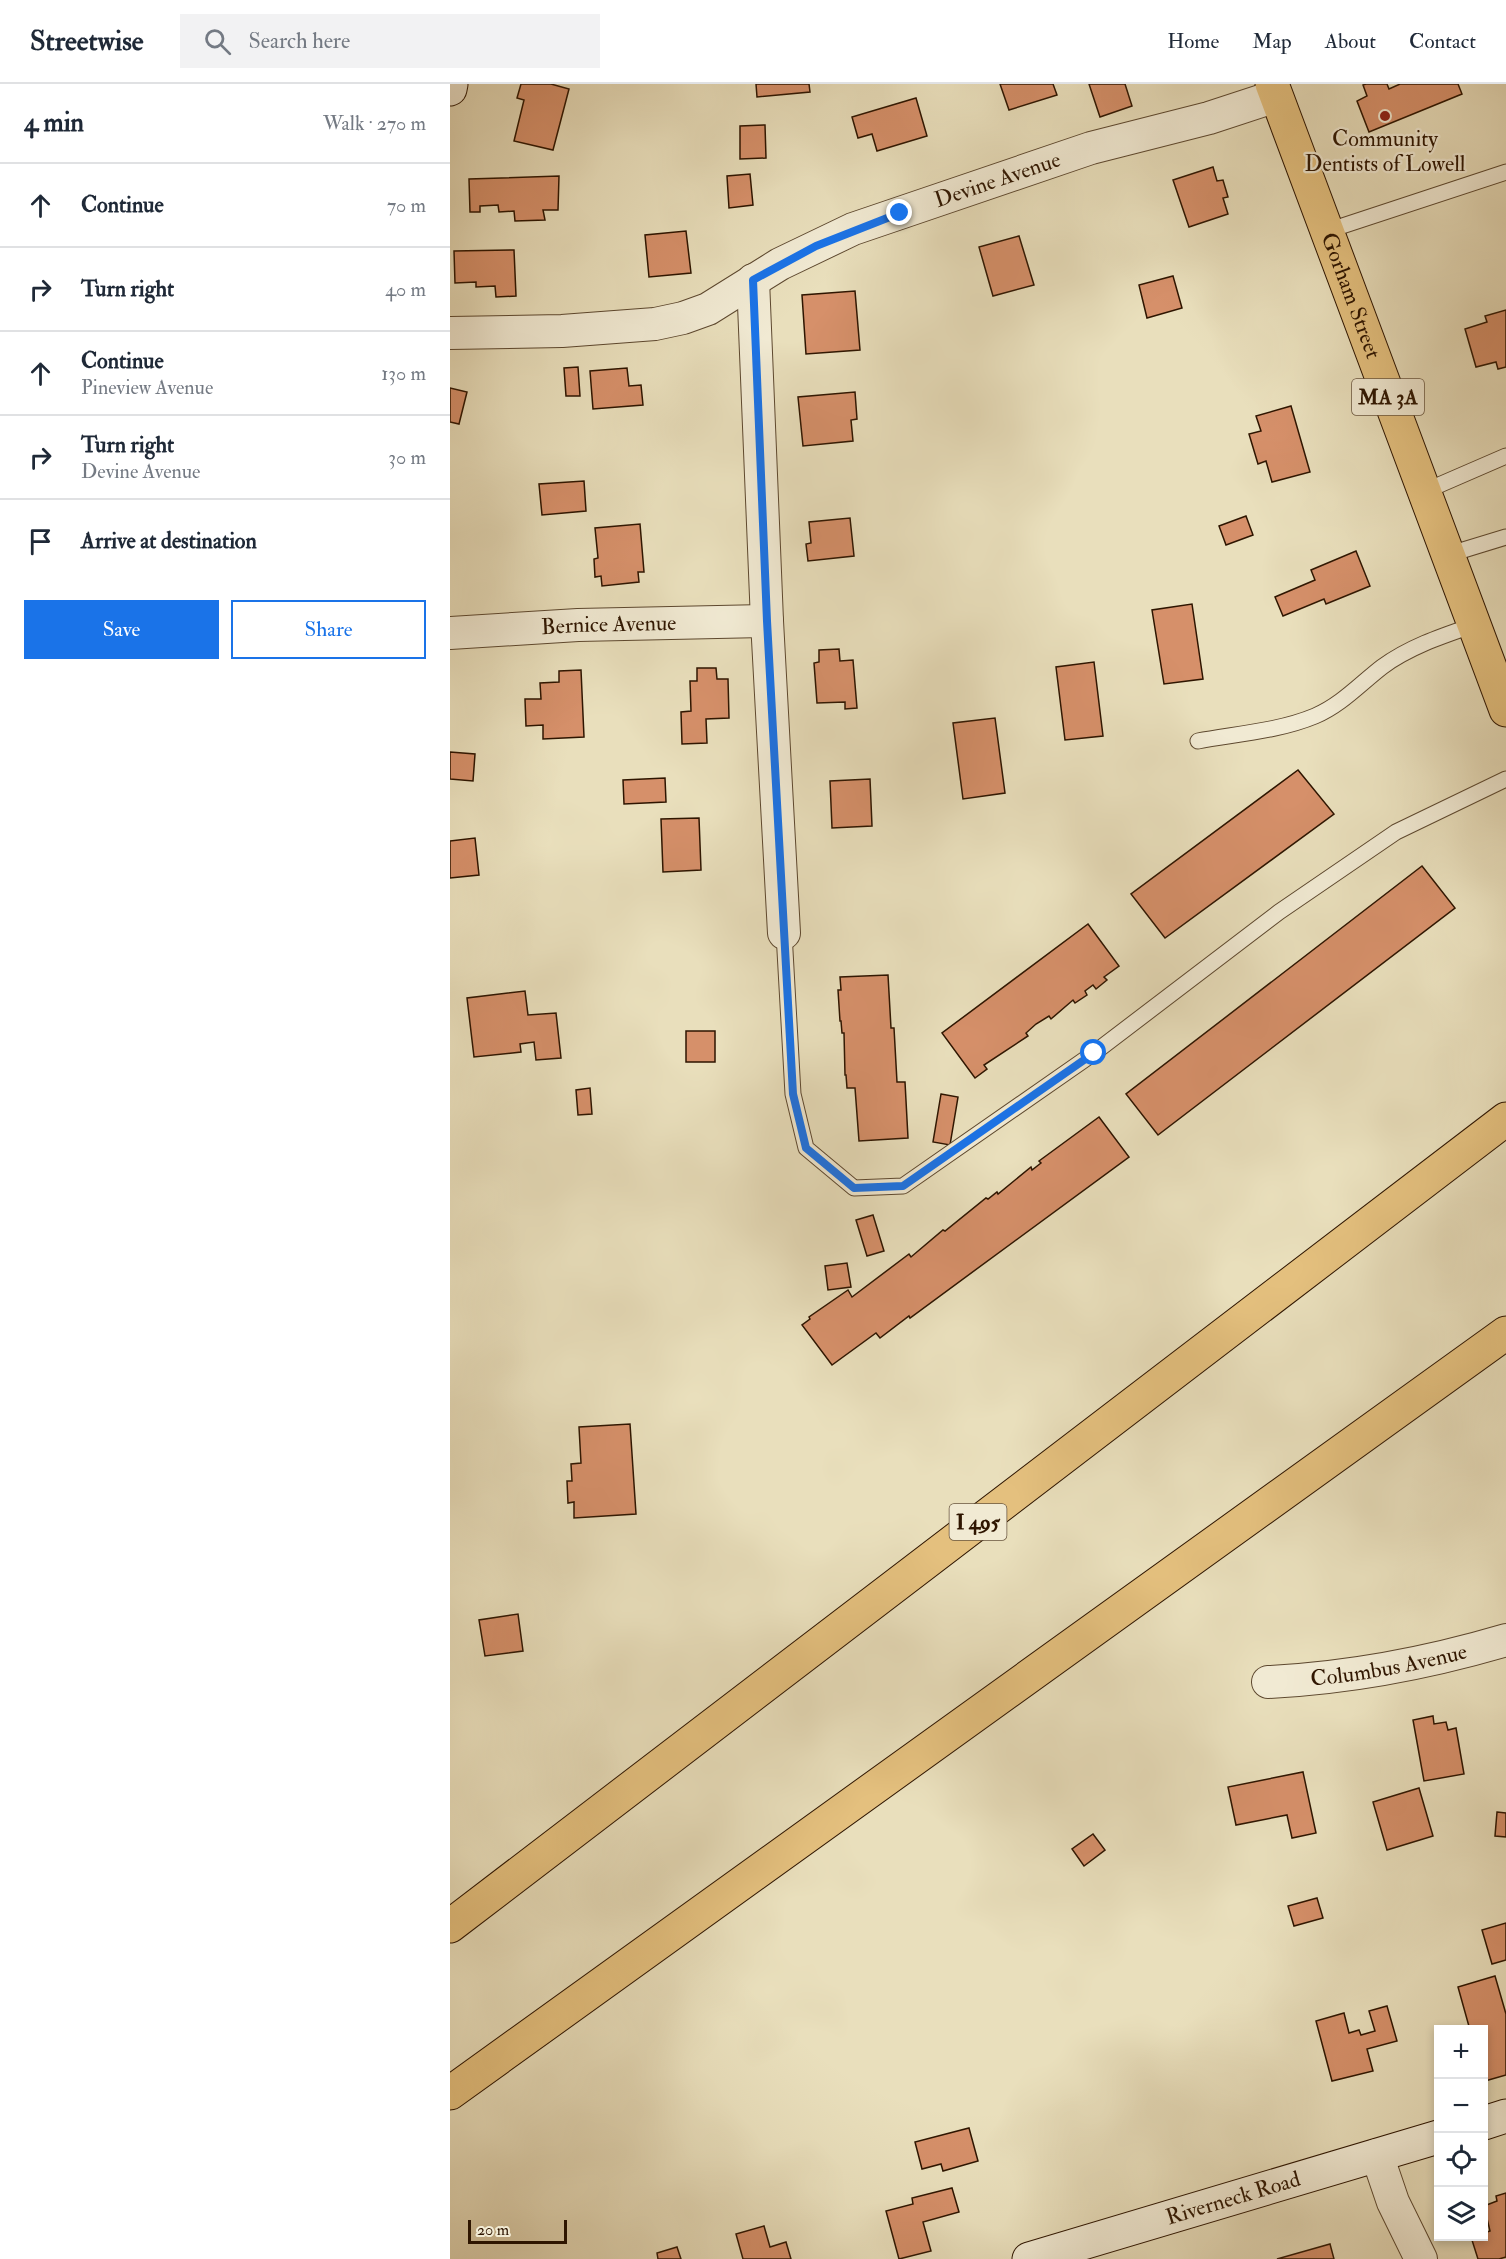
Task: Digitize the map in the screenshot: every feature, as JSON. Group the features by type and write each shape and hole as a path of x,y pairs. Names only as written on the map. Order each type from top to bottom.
{"main road":[{"path":"450,89 451,84"},
{"name":"Gorham Street","path":"1274,90 1506,710"},
{"name":"I 495","path":"450,1926 1506,1119"},
{"path":"450,2093 1506,1333"},
{"path":"1488,2122 1506,2116"},
{"name":"Riverneck Road","path":"1041,2257 1434,2138"}],"street":[{"name":"Devine Avenue","path":"450,333 562,332 656,324 682,318 708,309 753,280 816,246 862,226 1091,148 1209,118 1274,90"},
{"path":"753,280 767,621 784,933"},
{"name":"Bernice Avenue","path":"450,633 578,626 767,621"},
{"name":"Columbus Avenue","path":"1268,1682 1339,1677 1464,1653 1506,1641"},
{"path":"1377,2156 1393,2202 1421,2259"}],"lane":[{"path":"1327,231 1506,172"},
{"path":"1423,492 1506,456"},
{"path":"1448,555 1506,537"},
{"path":"1198,741 1295,724 1317,715 1339,703 1381,668 1406,651 1474,625"},
{"path":"784,933 793,1094 806,1148 854,1188 903,1186 1094,1053 1279,912 1396,832 1506,779"}],"building":[{"path":"521,84 551,84 569,89 553,150 514,141 524,100 517,98"},
{"path":"756,84 809,84 810,92 757,97"},
{"path":"1000,84 1053,84 1057,95 1009,110"},
{"path":"1089,84 1125,84 1132,106 1100,117"},
{"name":"Community Dentists of Lowell","path":"1387,84 1389,89 1400,84 1458,84 1462,94 1369,132 1357,101 1367,96 1363,85"},
{"path":"916,98 927,136 877,151 872,134 858,138 852,117"},
{"path":"765,125 766,158 740,159 740,126"},
{"path":"1213,167 1217,181 1223,180 1228,197 1223,198 1228,214 1189,227 1173,180"},
{"path":"750,174 753,205 729,208 727,176"},
{"path":"559,176 558,210 543,210 545,220 515,221 514,211 499,212 498,205 480,206 480,212 470,212 469,179"},
{"path":"686,231 691,273 649,277 645,235"},
{"path":"1019,236 1034,285 993,296 979,247"},
{"path":"514,250 516,296 496,297 495,286 476,287 476,282 455,283 454,251"},
{"path":"1173,276 1182,308 1147,318 1139,285"},
{"path":"855,291 860,350 806,354 802,295"},
{"path":"1506,310 1506,367 1498,369 1496,362 1476,367 1465,329 1487,322 1485,316"},
{"path":"578,367 580,396 566,396 564,368"},
{"path":"627,368 629,386 641,385 643,405 593,409 590,371"},
{"path":"450,388 467,392 459,424 450,422"},
{"path":"855,392 857,419 851,420 853,441 803,446 798,397"},
{"path":"1291,406 1310,472 1272,482 1266,461 1258,464 1249,434 1261,431 1256,416"},
{"path":"584,481 586,511 542,515 539,484"},
{"path":"1246,516 1253,535 1226,545 1219,526"},
{"path":"850,518 854,556 808,561 806,544 811,543 809,522"},
{"path":"640,524 644,572 638,572 639,582 602,586 601,576 595,577 594,559 598,558 595,528"},
{"path":"1356,551 1370,586 1326,604 1324,599 1283,616 1275,597 1315,580 1311,570"},
{"path":"1192,604 1203,679 1164,684 1152,610"},
{"path":"839,649 840,661 853,660 857,708 845,709 845,702 817,703 814,663 819,662 819,650"},
{"path":"1094,662 1103,736 1065,740 1056,667"},
{"path":"697,668 716,668 717,679 728,679 729,718 706,719 707,743 682,744 681,712 691,711 690,681 697,681"},
{"path":"581,670 584,737 543,739 543,725 526,726 525,699 541,699 540,683 559,682 559,671"},
{"path":"995,718 1005,793 963,799 953,723"},
{"path":"450,752 475,754 473,781 450,779"},
{"path":"1298,770 1334,814 1165,938 1131,894"},
{"path":"665,778 666,802 624,804 623,780"},
{"path":"870,779 872,826 832,828 830,781"},
{"path":"699,818 701,870 663,872 661,819"},
{"path":"475,838 479,875 450,878 450,841"},
{"path":"1422,866 1455,908 1158,1135 1126,1094"},
{"path":"1088,924 1119,966 1104,977 1107,980 1096,989 1093,985 1085,991 1087,995 1075,1003 1073,1000 1051,1019 1049,1016 1036,1024 1026,1033 1028,1036 984,1065 987,1069 975,1078 942,1033"},
{"path":"888,975 897,1082 905,1082 908,1138 859,1141 855,1088 847,1088 845,1075 844,1033 842,1033 840,1021 838,990 841,990 840,977"},
{"path":"525,991 528,1015 556,1013 561,1058 536,1060 534,1042 520,1044 521,1052 474,1057 467,998"},
{"path":"686,1031 715,1031 715,1062 686,1062"},
{"path":"590,1088 592,1114 578,1115 576,1090"},
{"path":"941,1094 958,1097 950,1145 933,1142"},
{"path":"1099,1117 1129,1157 910,1318 909,1316 880,1338 876,1333 832,1365 802,1325 810,1319 809,1317 848,1290 852,1297 909,1254 911,1257 943,1230 945,1231 986,1198 988,1199 997,1192 998,1194 1031,1167 1032,1170 1041,1163 1039,1161"},
{"path":"873,1215 884,1251 867,1256 856,1220"},
{"path":"847,1263 851,1287 828,1290 825,1266"},
{"path":"630,1424 636,1514 574,1518 574,1502 568,1503 567,1481 572,1481 571,1464 581,1463 579,1427"},
{"path":"518,1614 523,1651 485,1656 479,1620"},
{"path":"1433,1716 1434,1724 1446,1722 1448,1730 1456,1728 1464,1774 1424,1781 1413,1720"},
{"path":"1303,1772 1316,1833 1292,1838 1287,1815 1236,1825 1228,1787"},
{"path":"1419,1788 1433,1836 1387,1850 1373,1802"},
{"path":"1497,1812 1506,1813 1506,1837 1495,1836"},
{"path":"1093,1834 1105,1850 1084,1866 1072,1849"},
{"path":"1317,1898 1323,1918 1294,1926 1288,1906"},
{"path":"1506,1923 1506,1960 1492,1964 1482,1930"},
{"path":"1495,1976 1506,2014 1506,2075 1488,2080 1488,2025 1469,2025 1458,1987"},
{"path":"1387,2006 1397,2041 1367,2049 1373,2071 1332,2081 1316,2021 1344,2013 1349,2033 1359,2030 1361,2035 1375,2031 1369,2011"},
{"path":"969,2128 978,2161 943,2171 941,2164 922,2169 915,2142"},
{"path":"952,2188 959,2212 923,2222 931,2251 899,2259 886,2211 913,2204 912,2198"},
{"path":"1506,2193 1506,2257 1478,2259 1472,2241 1488,2241 1488,2232 1490,2231 1488,2204 1497,2201 1496,2196"},
{"path":"764,2226 770,2247 786,2242 791,2259 743,2259 736,2234"},
{"path":"1330,2244 1334,2259 1277,2259"},
{"path":"677,2247 681,2259 658,2259 657,2253"}],"place":[{"name":"Community Dentists of Lowell","path":"1385,116"}],"route":[{"path":"900,213 816,246 753,280 767,621 793,1094 806,1148 854,1188 903,1186 1094,1053"}]}
